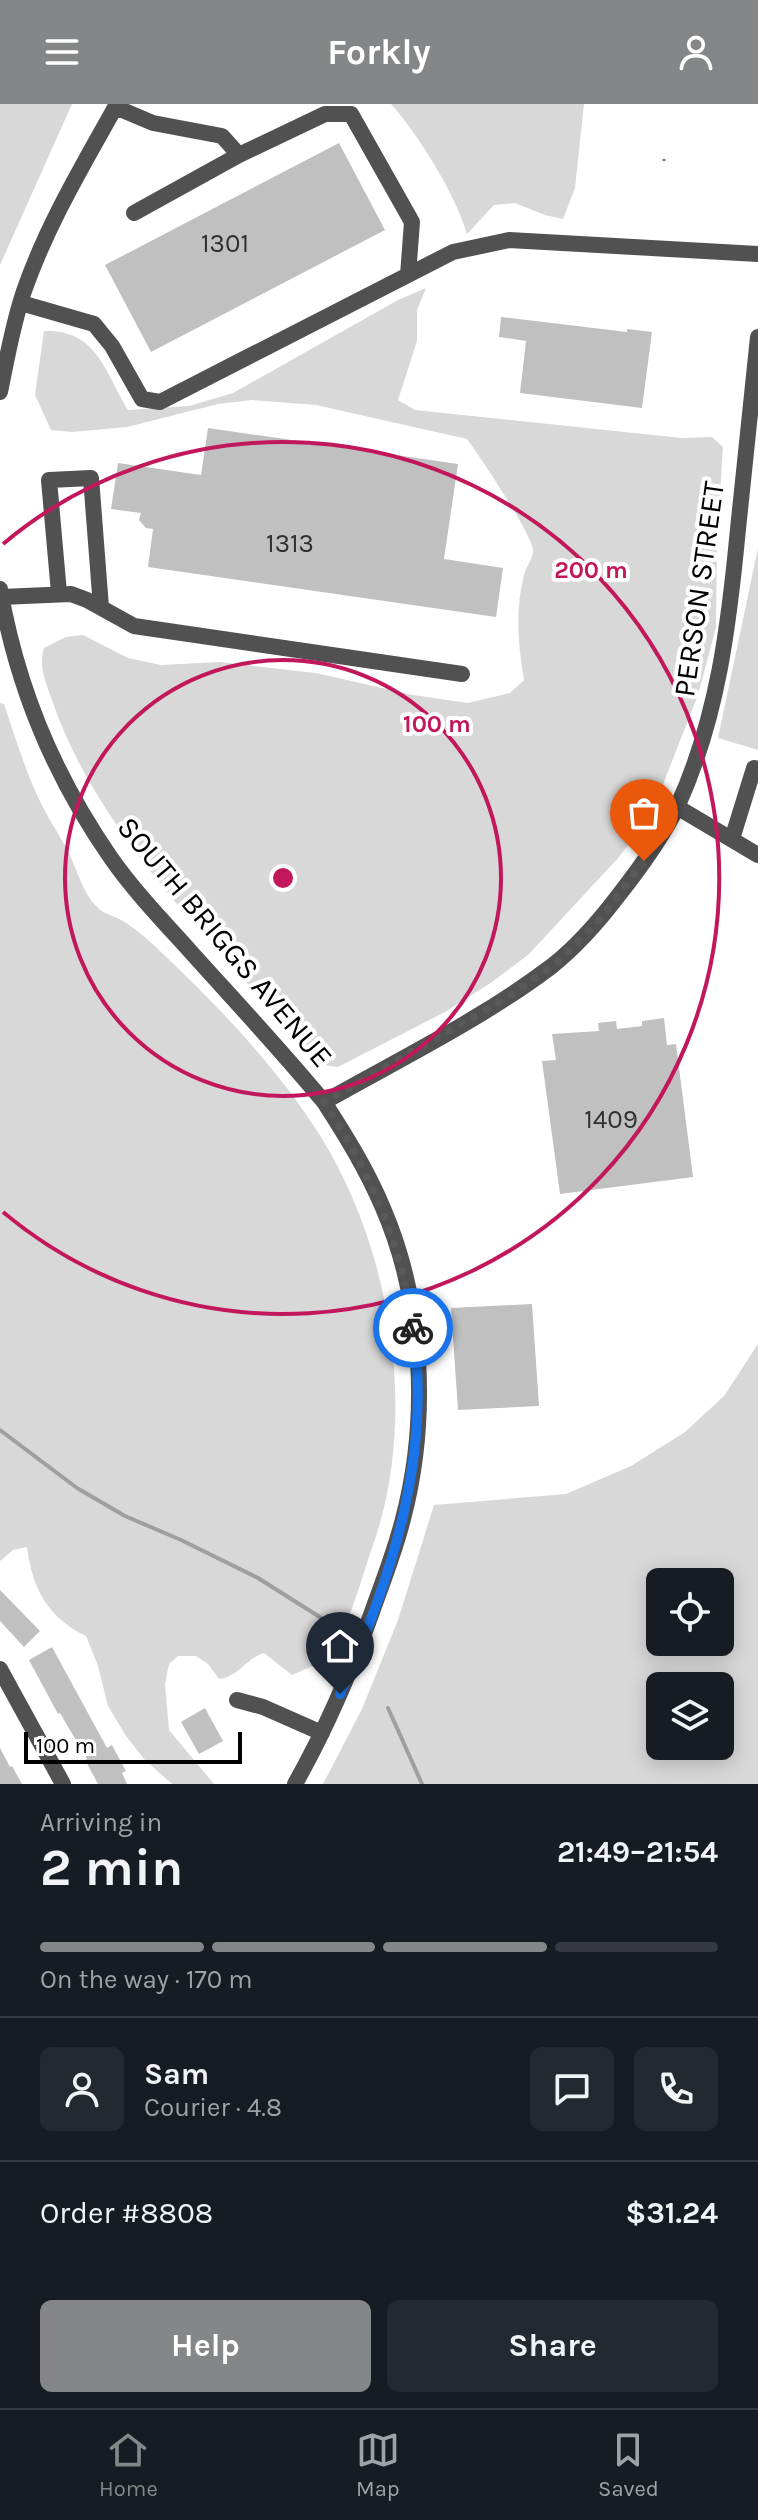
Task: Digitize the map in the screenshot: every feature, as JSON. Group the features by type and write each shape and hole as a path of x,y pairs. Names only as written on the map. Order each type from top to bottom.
{"street":[{"path":"0,392 21,303 59,209 116,105 153,123 222,136 239,155"},
{"path":"134,213 239,155 325,114 351,114 412,222 408,275"},
{"path":"21,303 94,324 112,346 142,399 160,402 453,252 509,240 758,254"},
{"name":"PERSON STREET","path":"324,1102 508,997 554,965 600,919 631,881 677,807 696,760 714,701 723,657 758,337"},
{"path":"59,593 49,480 91,478 101,607"},
{"path":"1,593 71,594 134,626 462,674"},
{"name":"SOUTH BRIGGS AVENUE","path":"1,593 15,663 59,776 129,882 324,1102 368,1175 393,1235 416,1345 418,1412 414,1466 403,1520 351,1670 295,1784"},
{"path":"732,839 754,768"},
{"path":"677,807 758,855"},
{"path":"0,1669 63,1784"},
{"path":"237,1700 263,1707 322,1733"}],"shaded area":[{"path":"0,104 72,104 0,265"},
{"path":"391,104 584,104 575,188 563,219 515,203 494,205 467,234 435,166"},
{"path":"426,288 417,310 417,341 398,400 415,410 682,438 712,437 723,447 716,627 698,695 651,815 619,857 529,954 492,982 445,1012 338,1067 323,1065 208,939 133,848 100,800 73,751 45,681 42,668 44,648 66,637 83,635 128,658 161,665 220,662 316,673 413,695 468,703 510,693 524,680 518,614 524,575 533,554 531,543 505,496 467,439 316,405 252,400 218,404 127,427 73,432 51,430 35,395 44,331 62,332 88,345 105,368 128,410 189,406 233,393 398,300"},
{"path":"758,548 758,750 718,738"},
{"path":"0,703 4,704 37,795 88,895 100,909 138,931 152,944 246,1038 285,1085 319,1134 344,1180 365,1229 380,1282 390,1336 395,1391 394,1445 386,1498 372,1548 339,1640 325,1658 292,1675 264,1653 231,1675 219,1679 208,1664 196,1656 178,1656 169,1664 165,1684 169,1730 214,1784 172,1784 144,1759 108,1706 98,1666 86,1636 61,1620 44,1600 33,1576 27,1547 13,1550 0,1561"},
{"path":"758,1344 758,1784 323,1784 362,1709 398,1620 434,1505 566,1494 631,1466 685,1432 724,1396"}],"building":[{"path":"339,143 385,230 151,352 105,265"},
{"path":"501,317 627,332 627,329 652,332 642,408 520,393 526,341 499,337"},
{"path":"208,428 458,464 444,559 503,568 496,617 148,567 153,529 146,528 139,520 141,513 111,509 118,463 201,475"},
{"path":"664,1018 667,1045 676,1044 693,1177 560,1194 542,1061 556,1060 552,1034 599,1031 598,1023 616,1021 617,1029 642,1026 642,1021"},
{"path":"532,1304 539,1406 458,1410 451,1308"},
{"path":"0,1590 40,1631 24,1647 0,1621"},
{"path":"52,1647 107,1748 112,1745 126,1771 122,1773 127,1784 98,1784 87,1759 58,1714 29,1660"},
{"path":"205,1708 223,1741 199,1754 181,1722"},
{"path":"0,1748 10,1767 22,1784 0,1784"}],"waterway":[{"path":"0,1430 77,1488 125,1516 258,1578 334,1626"},
{"path":"388,1708 422,1784"}],"way so far":[{"path":"413,1328 401,1264 384,1211 350,1141 324,1102 508,997 554,965 600,919 644,861"}],"route":[{"path":"340,1694 389,1566 412,1478 418,1437 413,1328"}]}
